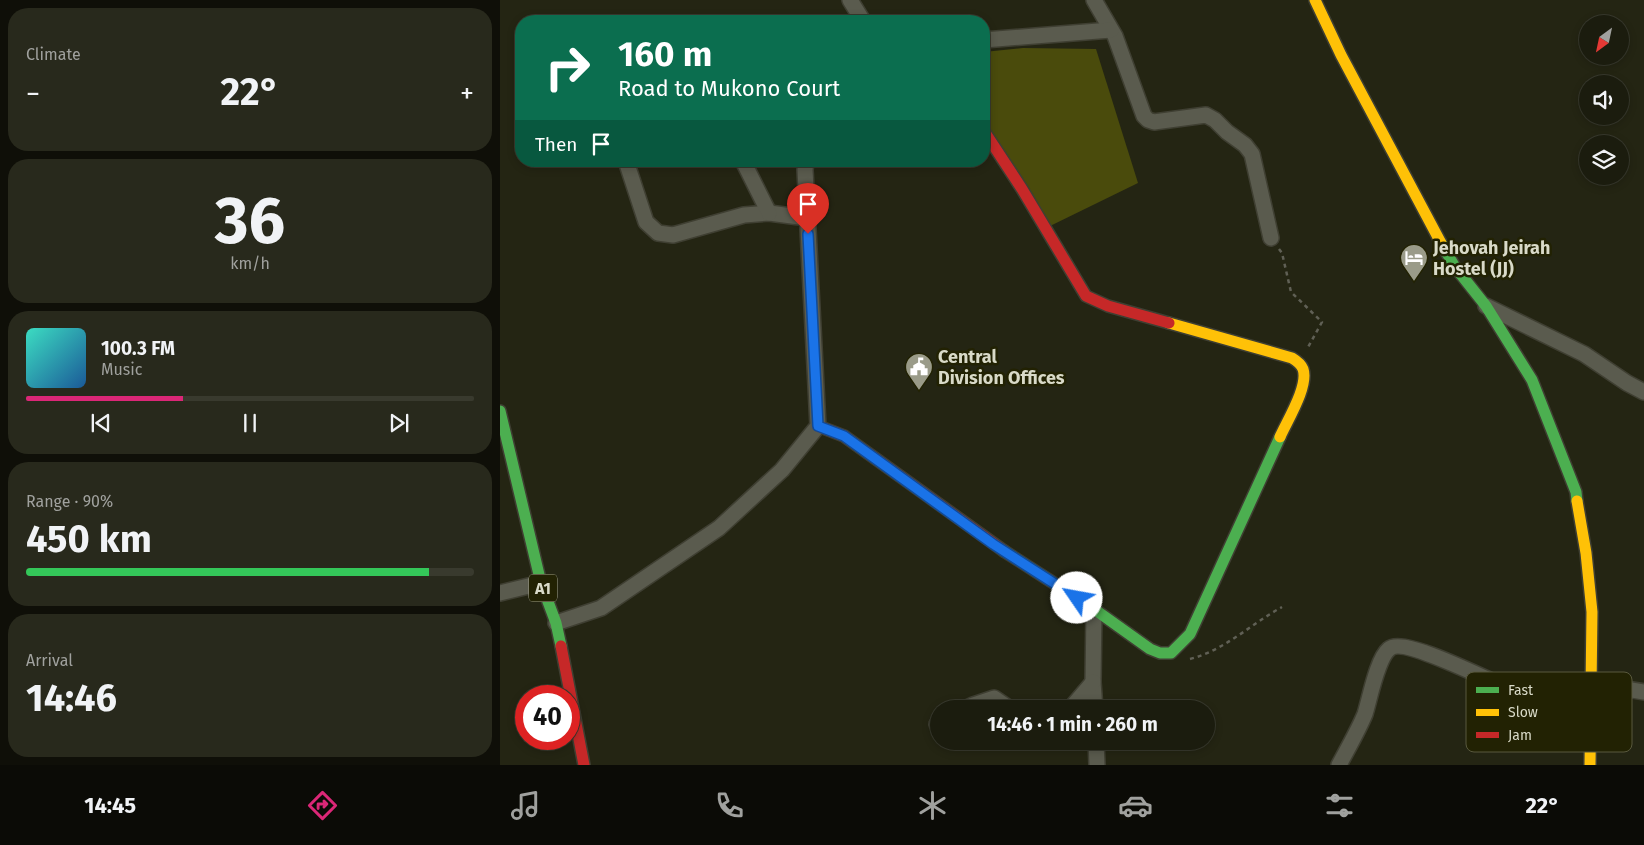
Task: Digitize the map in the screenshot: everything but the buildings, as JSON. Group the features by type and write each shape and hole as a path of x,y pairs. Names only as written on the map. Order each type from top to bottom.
{"main road":[{"path":"1315,0 1341,55 1428,220 1455,267 1486,306 1532,380 1576,492 1586,553 1592,612 1591,672"},
{"path":"818,426 844,436 993,544 1094,609 1150,649 1160,653 1171,652 1190,634 1303,386 1305,374 1300,362 1292,358 1094,302 1086,296 1022,189 990,140"},
{"name":"A1","path":"500,415 541,583 556,622 584,765"},
{"path":"1590,752 1590,765"}],"street":[{"path":"850,0 859,15"},
{"path":"1094,0 1115,36 1144,116 1148,120 1154,122 1206,115 1216,120 1227,132 1245,145 1252,154 1271,238"},
{"path":"990,40 1111,30"},
{"path":"628,167 646,222 658,233 672,235 744,215 769,213 807,218"},
{"path":"746,167 769,213"},
{"path":"556,622 601,608 719,528 782,470 818,426 805,167"},
{"path":"1486,306 1584,354 1644,392"},
{"path":"500,593 541,583"},
{"path":"1094,609 1094,700"},
{"path":"1339,765 1364,715 1382,660 1388,650 1395,646 1425,652 1469,672"},
{"path":"1078,700 1093,682"},
{"path":"1096,750 1097,765"}],"path":[{"path":"1271,238 1282,253 1291,292 1322,322 1300,362"},
{"path":"1171,652 1181,660 1205,654 1223,646 1282,606"}],"shaded area":[{"path":"1023,48 1096,49 1138,183 1048,227 990,137 990,51"}],"traffic: fast":[{"path":"1441,243 1455,267 1486,306 1532,380 1576,492 1577,501"},
{"path":"500,411 541,583 556,623 561,646"},
{"path":"1004,551 1094,609 1150,649 1160,653 1171,653 1190,634 1280,437"}],"traffic: slow":[{"path":"1315,0 1341,55 1441,243"},
{"path":"1169,323 1292,358 1300,364 1303,369 1303,385 1280,437"},
{"path":"1577,501 1586,553 1592,612 1591,672"},
{"path":"1590,752 1590,765"}],"traffic: jam":[{"path":"990,140 1022,189 1086,296 1108,306 1169,323"},
{"path":"818,426 844,436 1004,551"},
{"path":"561,646 584,765"}],"place":[{"name":"Jehovah Jeirah Hostel (JJ)","path":"1414,282"},
{"name":"Central Division Offices","path":"919,391"}],"route":[{"path":"808,234 818,426 844,436 993,544 1077,598"}]}
